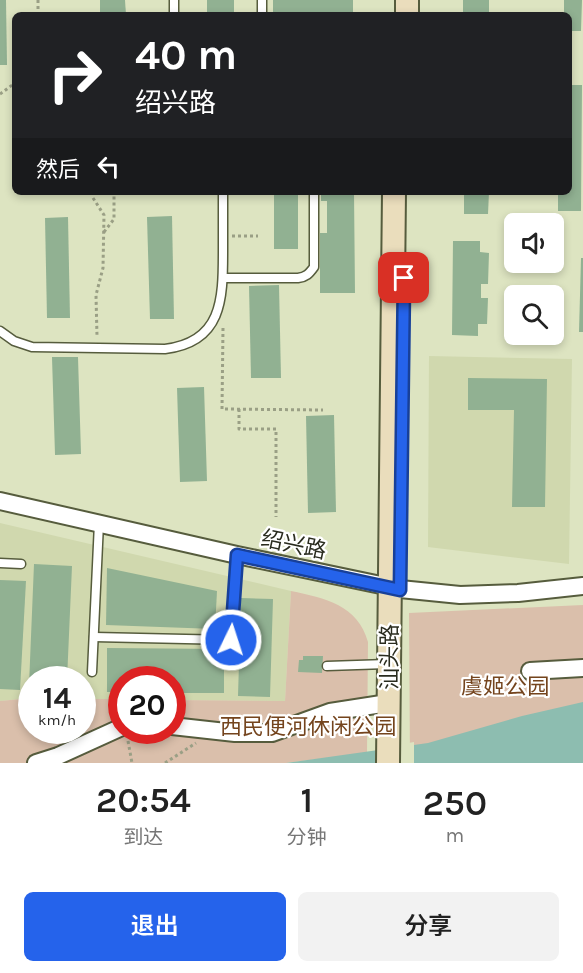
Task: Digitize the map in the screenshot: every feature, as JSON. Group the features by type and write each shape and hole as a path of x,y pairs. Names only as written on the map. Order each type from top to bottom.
{"street":[{"name":"汕头路","path":"394,195 395,588"},
{"name":"汕头路","path":"394,757 395,588 405,195"},
{"name":"绍兴路","path":"0,501 395,588 460,595 518,593 583,586"},
{"name":"汕头路","path":"394,664 388,703 394,757"},
{"path":"530,671 583,668"},
{"path":"186,727 235,733 272,733 330,712 388,703"},
{"path":"36,763 58,756 108,733"}],"lane":[{"path":"0,331 14,341 32,347 165,350 186,346 204,333 223,296 223,195"},
{"path":"224,278 298,278 310,273 314,267 314,195"},
{"path":"92,666 99,524"},
{"path":"94,637 231,640 237,555"},
{"path":"0,563 21,564"},
{"path":"327,666 394,664"}],"path":[{"path":"93,195 104,215 103,268 96,296 97,348"},
{"path":"104,233 114,219 114,195"},
{"path":"224,236 258,236"},
{"path":"223,296 222,409 323,410"},
{"path":"239,409 239,429 276,429 276,517"},
{"path":"165,763 190,749 211,730"},
{"path":"129,744 132,763"}],"shaded area":[{"path":"429,356 572,359 569,564 428,547"},
{"path":"0,523 291,591 285,701 186,700 186,666 108,666 108,699 96,699 96,666 18,666 18,699 0,701"}],"green space":[{"name":"西民便河休闲公园","path":"291,591 328,600 338,605 357,619 363,629 368,642 367,753 286,763 0,763 0,701 18,699 18,744 96,744 96,699 108,699 108,744 186,744 186,700 285,701"},
{"name":"虞姬公园","path":"583,605 583,763 410,763 409,613"}],"water":[{"path":"583,702 583,763 286,763 428,743 522,716"}],"pier":[{"path":"414,742 414,763 379,763 379,748"}],"building":[{"path":"0,0 6,0 7,65 0,65"},
{"path":"100,0 125,0 126,12 100,12"},
{"path":"207,0 234,0 234,12 207,12"},
{"path":"273,0 353,0 353,12 273,12"},
{"path":"463,0 489,0 489,12 463,12"},
{"path":"564,0 582,0 581,31 572,31 572,12 564,12"},
{"path":"572,85 582,85 581,211 558,211 558,195 572,195"},
{"path":"274,195 298,195 298,249 274,249"},
{"path":"321,195 354,195 355,293 320,293 320,233 327,233 327,201 321,201"},
{"path":"464,195 489,195 488,214 464,214"},
{"path":"172,216 174,319 150,319 147,217"},
{"path":"68,217 70,318 47,318 45,218"},
{"path":"453,241 480,241 480,252 489,253 488,284 481,284 481,298 488,298 487,324 478,324 478,336 452,335"},
{"path":"581,258 583,258 583,332 579,332"},
{"path":"279,285 281,378 251,378 249,286"},
{"path":"52,357 78,357 81,454 55,455"},
{"path":"468,378 547,379 545,507 512,507 514,410 468,410"},
{"path":"204,387 207,481 180,482 177,388"},
{"path":"334,415 336,512 308,513 306,416"},
{"path":"34,564 72,566 68,666 30,666"},
{"path":"107,568 217,591 215,629 106,625"},
{"path":"0,580 26,581 18,690 0,689"},
{"path":"241,598 273,599 270,697 238,696"},
{"path":"107,648 224,649 224,693 186,693 186,666 108,666 107,692"},
{"path":"303,656 323,656 322,673 298,672 299,660 303,660"}],"route":[{"path":"231,640 237,555 400,590 404,278"}]}
